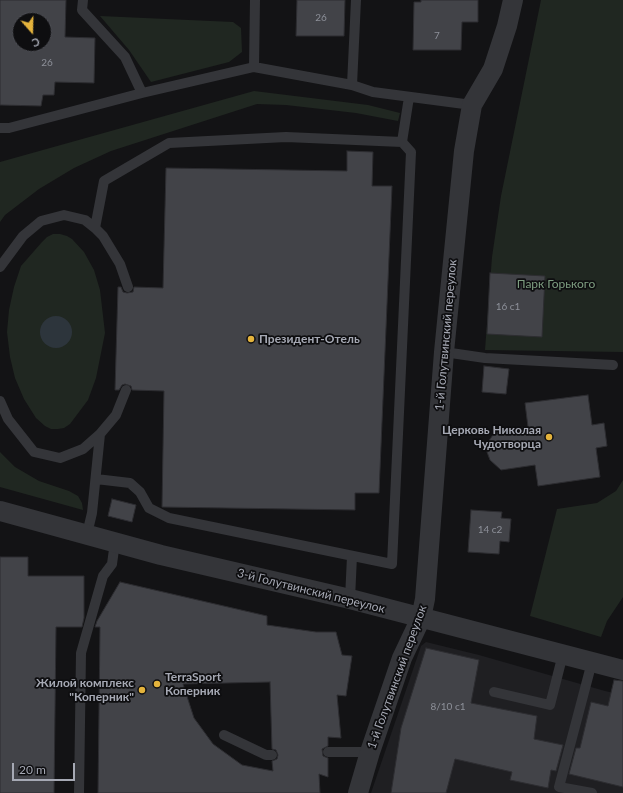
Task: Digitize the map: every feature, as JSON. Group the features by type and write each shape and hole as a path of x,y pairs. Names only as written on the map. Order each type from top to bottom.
{"street":[{"path":"472,105 493,69 507,26 513,0"},
{"name":"1-й Голутвинский переулок","path":"358,793 370,752 402,658 421,618 426,598 444,352 464,151 472,105"},
{"name":"3-й Голутвинский переулок","path":"0,511 162,555 350,599 623,670"}],"lane":[{"path":"83,0 82,10 125,57 142,93"},
{"path":"254,67 255,0"},
{"path":"352,85 356,0"},
{"path":"0,128 10,128 142,93 254,67 352,85 373,92 472,105"},
{"path":"402,142 409,97"},
{"path":"96,228 104,181 169,143 286,137 402,142 411,152 392,564 169,518 149,508 140,492 130,482 96,479"},
{"path":"0,267 23,236 41,221 64,215 85,220 96,228 103,236 120,264 128,287"},
{"path":"444,352 485,358 613,365"},
{"path":"0,401 8,419 34,452 60,458 83,449 100,434 116,415 126,390"},
{"path":"87,534 92,513 100,434"},
{"path":"79,793 81,653 103,576 112,564 115,542"},
{"path":"350,599 352,556"},
{"path":"494,692 550,705 563,654"},
{"path":"592,662 559,787 592,793"},
{"path":"224,735 266,755 272,755"},
{"path":"328,752 370,752"}],"shaded area":[{"path":"53,316 59,316 69,323 72,332 71,338 65,345 59,348 53,348 43,341 40,335 40,329 47,319"},
{"path":"426,642 479,655 623,695 623,793 371,793 421,646"}],"green space":[{"name":"Парк Горького","path":"541,0 623,0 623,352 485,350 492,257 501,196"},
{"path":"100,16 233,22 241,28 242,52 229,62 151,82 129,50"},
{"path":"254,91 368,105 400,113 398,121 356,113 286,105 257,104 111,151 74,168 39,189 5,215 0,222 0,162"},
{"path":"53,234 60,234 72,239 84,252 94,270 100,290 105,333 96,378 88,400 70,424 64,428 58,429 51,429 45,426 36,418 24,399 15,378 10,357 7,332 9,310 14,287 21,266 47,237"},
{"path":"0,452 15,467 39,481 69,491 78,496 82,503 83,510 0,487"},
{"path":"623,480 623,597 607,621 601,637 530,616 557,509 597,503 616,491"}],"building":[{"path":"0,0 66,0 65,37 95,38 94,83 55,82 54,95 43,95 41,106 0,105"},
{"path":"297,0 345,0 344,36 296,36"},
{"path":"421,0 478,0 478,22 462,22 461,50 413,50 414,2 421,2"},
{"name":"Президент-Отель","path":"347,151 373,152 372,186 392,186 379,493 355,493 355,510 162,507 164,391 132,390 131,386 125,384 122,385 119,390 115,390 118,287 121,287 123,292 127,293 133,292 134,287 163,288 166,168 347,171"},
{"path":"490,273 545,276 542,337 487,334"},
{"path":"484,366 509,369 506,394 482,392"},
{"name":"Церковь Николая Чудотворца","path":"588,395 592,425 604,423 607,446 596,448 600,477 538,486 535,465 501,470 490,460 487,452 488,442 495,432 528,427 525,403"},
{"path":"112,499 136,505 132,522 108,516"},
{"path":"471,510 502,512 501,518 511,519 509,542 500,541 499,554 468,552"},
{"path":"0,557 28,557 28,576 84,576 84,618 82,627 56,627 54,793 0,793"},
{"name":"Жилой комплекс \"Коперник\"","path":"120,582 267,616 267,625 316,632 336,632 342,655 352,656 346,696 337,695 341,738 328,737 328,746 322,749 323,756 328,758 328,777 319,774 320,793 98,793 100,627 95,627","holes":["270,682 272,749 276,750 278,755 277,759 272,761 273,771 242,765 213,744 194,718 183,684"]},
{"path":"426,648 479,660 471,703 537,716 534,739 563,745 556,771 551,770 548,788 510,780 512,772 455,759 446,793 391,793 401,728"},
{"path":"614,680 623,681 623,787 569,774 576,748 580,748 591,702 608,706"}],"place":[{"name":"Президент-Отель","path":"251,339"},
{"name":"Церковь Николая Чудотворца","path":"549,437"},
{"name":"TerraSport Коперник","path":"157,684"},
{"name":"Жилой комплекс \"Коперник\"","path":"142,690"}]}
